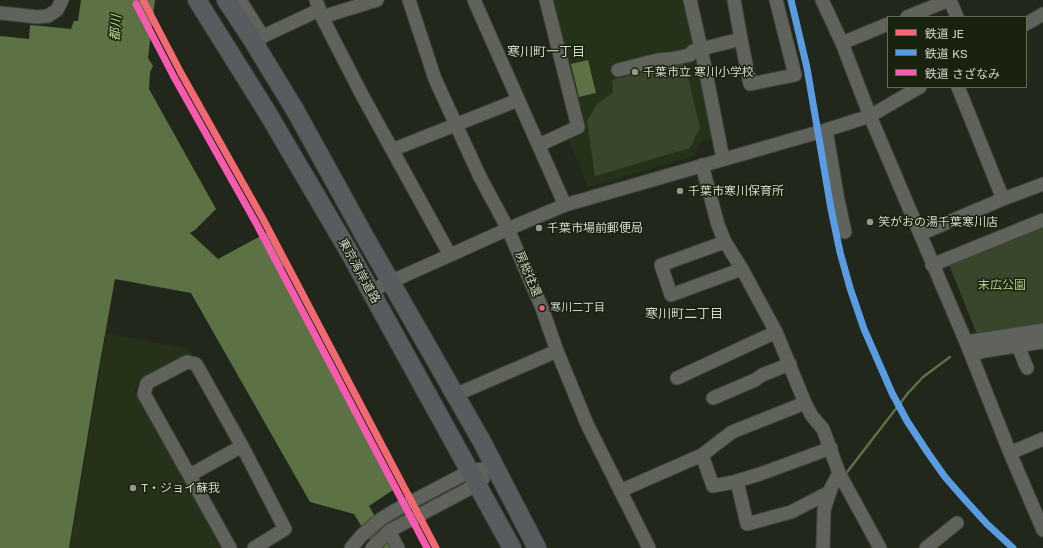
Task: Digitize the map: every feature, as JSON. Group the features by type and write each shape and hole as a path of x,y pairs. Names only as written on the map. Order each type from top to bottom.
{"highway":[{"name":"東京湾岸道路","path":"197,0 267,112 348,250 474,478 508,547"},
{"path":"211,0 317,179 348,250"},
{"name":"東京湾岸道路","path":"226,0 258,39 295,110 390,282 495,467 537,548"}],"street":[{"path":"0,13 38,17 48,16 57,10 62,0"},
{"path":"240,0 258,39 319,9 377,0"},
{"name":"房総往還","path":"409,0 435,79 480,178 508,229 542,308 557,351 587,424 646,547"},
{"path":"474,0 565,205"},
{"path":"539,145 578,127 546,0"},
{"path":"690,0 702,48 724,158"},
{"path":"734,0 740,39 750,84 795,75 776,0"},
{"path":"822,0 842,43 870,116 966,342 1010,453 1038,508 1043,530"},
{"path":"909,16 949,0 957,16"},
{"path":"319,9 362,95 450,255"},
{"path":"1027,23 1043,14"},
{"path":"842,43 887,24"},
{"path":"618,70 658,60 690,55 693,51 702,48 740,39"},
{"path":"370,291 565,205 870,116 918,88"},
{"path":"958,88 1003,199"},
{"path":"392,150 518,100"},
{"path":"826,130 845,232"},
{"path":"702,165 718,226 725,242 742,269 776,332 805,403 812,416 823,429 841,477 880,548"},
{"path":"920,234 1043,184"},
{"path":"932,265 1043,220"},
{"path":"725,242 661,265 670,295 742,269"},
{"path":"966,342 1043,330"},
{"path":"677,378 776,332"},
{"path":"971,355 984,351 1043,342"},
{"path":"1018,346 1027,368"},
{"path":"455,395 557,351"},
{"path":"230,548 144,394 147,383 187,362 196,364 242,446 285,529 254,548"},
{"path":"713,398 762,375 790,364"},
{"path":"620,491 702,455 732,432 805,403"},
{"path":"1010,453 1043,440"},
{"path":"190,475 242,446"},
{"path":"702,455 713,486 737,481 831,448"},
{"path":"372,548 389,531 474,478 495,467"},
{"path":"823,548 824,510 830,492 841,477"},
{"path":"351,548 362,535 381,519 394,511 474,478"},
{"path":"737,481 747,524 791,512 830,492"},
{"path":"926,548 957,523"},
{"path":"389,531 398,548"}],"shaded area":[{"name":"千葉市立 寒川小学校","path":"551,0 686,0 713,136 701,142 694,156 588,187 567,135 583,129"},
{"path":"106,333 188,349 192,355 135,387 135,393 225,548 70,548"}],"green space":[{"path":"684,61 700,127 690,148 595,176 587,121 598,103 613,93 612,80"},
{"name":"末広公園","path":"1043,223 1043,327 983,336 976,332 949,264"}],"water":[{"name":"都川","path":"81,0 155,0 148,58 153,66 150,72 149,89 216,209 190,233 218,259 268,232 286,265 281,268 396,488 369,506 393,548 375,548 354,514 310,502 191,293 115,279 69,548 0,548 0,36 29,39 30,25 71,29 74,21 78,21"},
{"path":"588,60 596,93 579,97 571,64"}],"waterway":[{"path":"844,476 908,393 923,377 950,357"}],"rail line":[{"name":"JE","path":"143,0 181,73 263,219 436,548"},
{"name":"KS","path":"791,0 807,68 831,209 840,252 864,329 892,393 907,421 928,453 945,477 966,501 987,524 1013,548"},
{"name":"さざなみ","path":"136,4 174,77 256,223 427,548"}],"place":[{"name":"千葉市立 寒川小学校","path":"635,72"},
{"name":"千葉市寒川保育所","path":"680,191"},
{"name":"笑がおの湯千葉寒川店","path":"870,222"},
{"name":"千葉市場前郵便局","path":"539,228"},
{"name":"寒川二丁目","path":"542,308"},
{"name":"T・ジョイ蘇我","path":"133,488"}],"district":[{"name":"寒川町一丁目","path":"546,52"},
{"name":"寒川町二丁目","path":"684,314"}]}
